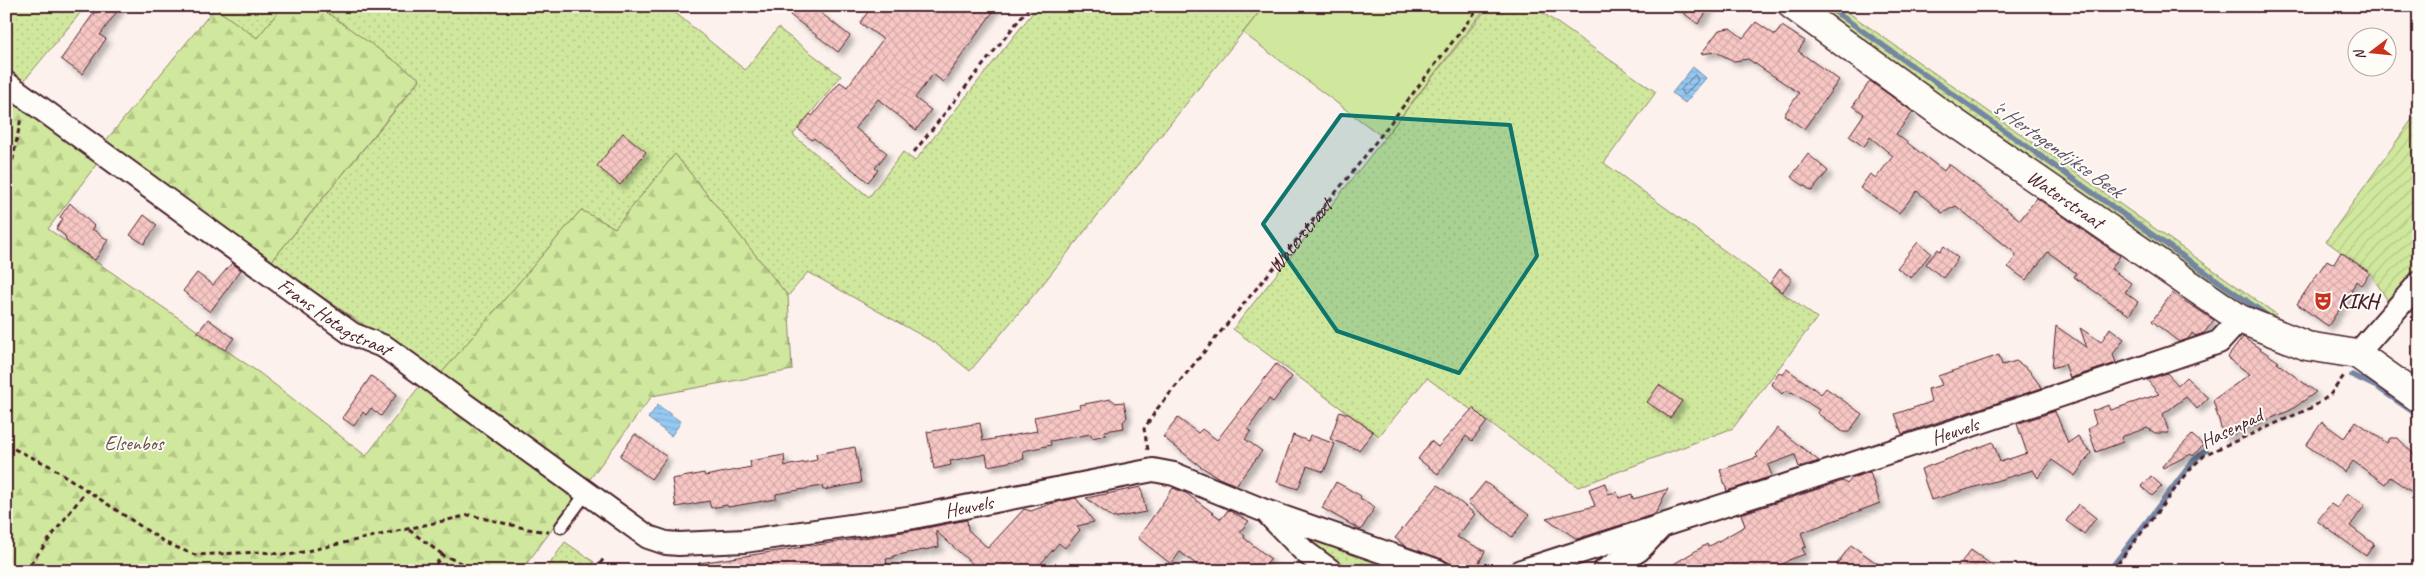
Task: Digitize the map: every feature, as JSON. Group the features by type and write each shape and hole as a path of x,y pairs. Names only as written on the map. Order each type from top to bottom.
{"street":[{"name":"Waterstraat","path":"1793,6 1950,119 2240,319 2307,346 2357,354"},
{"name":"Frans Hotagstraat","path":"6,83 352,334 385,347 648,537 666,543"},
{"path":"2417,285 2357,354 2419,398"},
{"name":"Heuvels","path":"1521,571 1661,527 2219,342 2240,319"},
{"name":"Heuvels","path":"666,543 694,545 745,541 914,517 1153,470 1174,474 1264,511 1438,571"},
{"name":"Heuvels","path":"1264,511 1305,552 1331,571"},
{"name":"Heuvels","path":"1604,571 1639,550 1661,527"}],"lane":[{"path":"559,530 586,492"}],"path":[{"path":"914,152 1030,6"},
{"name":"Waterstraat","path":"1153,470 1144,429 1157,409 1355,169 1480,6"},
{"path":"6,167 13,159 25,97"},
{"name":"Hasenpad","path":"2112,571 2192,467 2206,454 2322,401 2337,388 2357,354"},
{"path":"6,445 50,466 166,542 195,555 260,552 289,555 470,515 528,529 559,530"},
{"path":"25,571 86,491"},
{"path":"409,529 443,555 479,571"},
{"path":"430,571 443,555"},
{"path":"595,571 604,558"}],"highlighted area":[{"path":"1341,115 1510,125 1537,256 1459,373 1337,331 1263,224"}],"green space":[{"path":"6,6 86,6 23,82 6,70"},
{"path":"212,6 283,6 257,38"},
{"name":"Elsenbos","path":"283,6 318,6 420,79 271,262 98,162 48,229 261,374 366,456 418,388 439,376 581,210 615,228 675,154 788,296 792,370 652,396 521,571 6,571 6,92 94,155 215,8 257,38"},
{"path":"318,6 667,6 745,70 778,28 841,76 793,135 869,197 903,152 915,161 1038,6 1264,6 1042,285 970,371 935,343 808,272 788,296 675,154 615,228 581,210 439,376 271,262 420,80"},
{"path":"1264,6 1487,6 1384,138 1243,33"},
{"path":"1489,6 1533,6 1656,92 1604,163 1817,318 1733,428 1578,487 1427,378 1379,436 1233,329"},
{"path":"1813,6 1839,6 2276,314 2268,324 2252,316"},
{"path":"2413,118 2419,122 2419,269 2390,304 2370,273 2326,241"},
{"path":"1306,533 1402,571 1339,571 1304,537"},
{"path":"565,542 594,562 588,571 545,571"}],"water":[{"path":"1693,67 1706,78 1685,103 1672,93"},
{"path":"658,405 681,422 671,436 648,418"}],"building":[{"path":"99,6 121,6 100,35 106,39 82,74 61,59"},
{"path":"797,6 812,6 850,36 838,52 790,15"},
{"path":"872,6 997,6 943,82 933,74 915,98 931,110 916,130 878,99 855,128 887,153 875,168 878,170 868,182 814,138 812,140 798,129 810,114 812,116 840,82 847,87 883,39 860,23"},
{"path":"1674,6 1711,6 1698,24"},
{"path":"1756,22 1775,35 1782,26 1805,41 1798,51 1839,80 1804,129 1784,115 1799,93 1748,59 1734,61 1716,52 1701,54 1719,30 1730,28 1743,38"},
{"path":"1870,81 1913,112 1896,134 1944,171 1949,164 2020,220 2037,198 2120,256 2111,269 2131,283 2125,292 2138,302 2129,315 2074,277 2076,273 2048,252 2026,280 2008,267 2016,256 2015,253 1956,206 1942,213 1917,191 1899,213 1860,188 1870,174 1876,178 1893,156 1870,137 1864,147 1849,136 1864,114 1853,106"},
{"path":"623,133 646,152 620,185 597,166"},
{"path":"1808,154 1828,171 1812,191 1791,177"},
{"path":"70,203 94,226 92,229 108,240 95,260 67,242 65,236 56,229 63,219 60,217"},
{"path":"144,215 157,225 144,244 130,235"},
{"path":"1918,242 1931,253 1911,278 1897,268"},
{"path":"1944,246 1958,258 1943,278 1926,264 1938,249 1940,251"},
{"path":"2341,252 2370,273 2361,285 2356,281 2351,292 2328,326 2297,304 2327,260 2334,264"},
{"path":"232,263 241,270 210,312 183,291 197,273 213,285"},
{"path":"1780,269 1792,279 1782,292 1770,283"},
{"path":"2172,293 2214,320 2204,333 2195,336 2192,333 2188,339 2179,342 2152,321"},
{"path":"208,319 234,338 225,350 198,332"},
{"path":"2056,326 2087,348 2080,328 2101,342 2110,328 2124,339 2113,354 2116,363 2070,378 2065,364 2052,368"},
{"path":"2243,337 2279,362 2277,363 2316,392 2291,410 2224,438 2213,400 2250,374 2227,358"},
{"path":"1999,355 2002,365 2016,361 2028,369 2042,388 1902,434 1895,414 1931,402 1928,389 1942,385 1938,376"},
{"path":"1276,364 1292,377 1273,402 1269,399 1248,429 1251,431 1245,439 1262,451 1236,485 1219,478 1200,466 1163,437 1178,418 1198,433 1202,429 1217,440"},
{"path":"1787,369 1821,394 1826,388 1862,414 1849,432 1843,432 1817,413 1819,410 1792,392 1786,390 1782,394 1771,384 1779,372 1783,375"},
{"path":"2167,373 2178,385 2186,377 2208,398 2197,409 2186,397 2163,414 2169,433 2155,433 2147,428 2121,437 2123,442 2096,452 2088,429 2096,423 2092,411 2109,405 2111,410 2159,394 2147,380"},
{"path":"371,376 397,394 381,416 371,408 366,415 363,412 354,426 342,418"},
{"path":"1659,385 1682,401 1670,418 1647,402"},
{"path":"1111,399 1116,403 1124,402 1127,417 1123,422 1124,428 1105,431 1106,435 1092,438 1091,434 1050,441 1051,445 1023,451 1024,459 988,466 986,454 950,461 951,465 934,469 927,432 980,423 983,441 1037,431 1034,417 1080,408 1079,405"},
{"path":"1473,408 1487,422 1472,441 1466,436 1438,474 1418,459 1431,441 1438,447"},
{"path":"1340,411 1350,415 1373,432 1359,450 1330,439"},
{"path":"2055,411 2068,443 2078,436 2091,453 2075,476 2052,460 2038,478 2033,470 1931,500 1921,469 1993,442 2000,462 2027,453 2017,424"},
{"path":"2356,421 2387,443 2390,438 2398,438 2419,460 2419,497 2390,477 2385,484 2353,461 2345,472 2306,445 2322,422 2344,438"},
{"path":"1777,428 1819,461 1799,467 1795,455 1768,465 1772,476 1727,491 1720,470 1758,457 1756,455"},
{"path":"635,434 667,457 651,479 620,456"},
{"path":"1293,435 1308,441 1310,435 1335,444 1324,472 1307,466 1298,489 1277,482"},
{"path":"2192,435 2203,445 2193,456 2191,454 2163,468 2162,466"},
{"path":"855,447 861,483 823,490 822,486 776,494 776,499 728,507 727,505 711,508 709,501 676,507 672,479 704,473 705,476 751,467 750,461 784,455 785,466 817,460 816,454"},
{"path":"1870,472 1880,503 1801,533 1806,547 1802,548 1805,554 1789,560 1772,571 1662,571 1707,544 1708,547 1745,526 1741,514 1843,481 1847,484 1852,478"},
{"path":"2151,476 2162,486 2152,496 2141,486"},
{"path":"1336,482 1361,496 1360,498 1375,507 1361,530 1322,508"},
{"path":"1485,482 1529,515 1512,537 1468,503"},
{"path":"1605,483 1608,494 1617,492 1619,498 1632,494 1633,499 1668,489 1655,514 1577,539 1546,518 1595,506 1589,489"},
{"path":"1438,485 1475,514 1457,537 1485,551 1475,571 1466,571 1442,559 1405,546 1395,538"},
{"path":"1141,487 1146,512 1113,518 1086,498"},
{"path":"1173,488 1186,493 1221,519 1228,510 1249,521 1240,532 1245,536 1244,538 1271,559 1261,571 1205,571 1180,552 1171,564 1138,538"},
{"path":"2347,493 2365,505 2350,526 2374,544 2366,556 2317,521 2331,504 2337,508"},
{"path":"1076,498 1094,522 1077,526 1080,530 1065,548 1059,543 1034,571 980,571 936,531 939,547 886,559 888,571 867,571 867,567 846,571 844,564 840,562 782,571 699,571 699,563 916,530 967,520 968,530 988,548 1024,509 1031,511"},
{"path":"2078,504 2096,518 2084,534 2066,521"},
{"path":"1851,545 1888,571 1844,571 1836,565"},
{"path":"1971,550 2000,571 1954,571"}],"waterway":[{"name":"'s Hertogendijkse Beek","path":"1827,6 2268,316"},
{"name":"'s Hertogendijkse Beek","path":"2352,375 2377,387 2419,416"},
{"path":"2109,571 2194,460 2206,450"}],"place":[{"name":"KIKH","path":"2323,301"}]}
